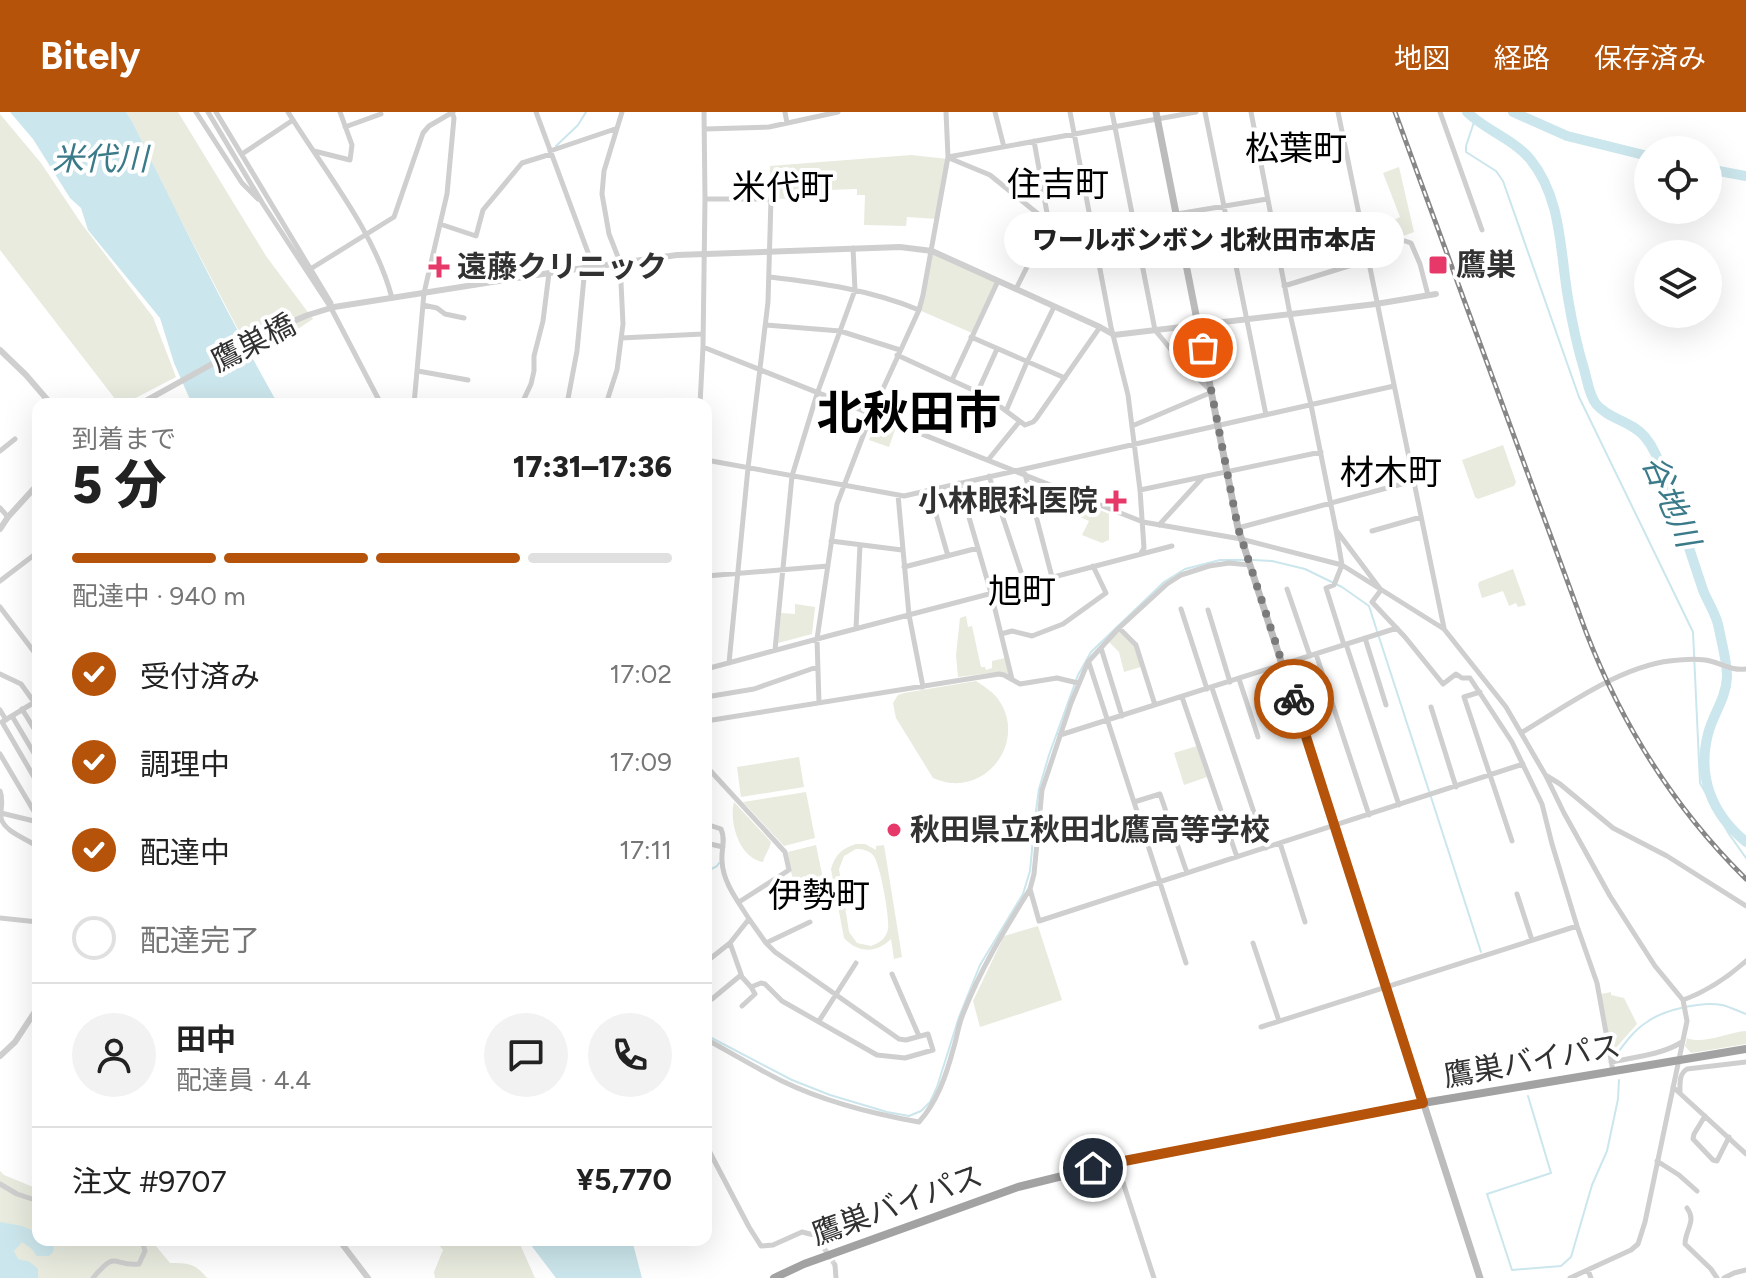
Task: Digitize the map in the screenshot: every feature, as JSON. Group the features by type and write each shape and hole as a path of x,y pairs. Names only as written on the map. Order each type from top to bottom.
{"highway":[{"name":"鷹巣バイパス","path":"774,1278 804,1264 1018,1187 1119,1162 1612,1066 1678,1061 1746,1049"}],"main road":[{"path":"1157,115 1241,539 1480,1278"}],"street":[{"path":"196,112 242,183 263,204"},
{"path":"208,112 330,309 378,398"},
{"path":"216,112 312,268 330,309"},
{"path":"288,112 366,235 392,298"},
{"path":"314,151 350,160 352,145 340,112"},
{"path":"312,268 394,217 423,133 452,112 451,167 424,293 415,398"},
{"path":"536,112 593,266"},
{"path":"608,398 617,370 623,324 620,262 609,234 602,194 604,171 622,112"},
{"path":"700,398 704,112"},
{"path":"785,112 787,123"},
{"path":"705,129 769,127 838,112"},
{"path":"819,703 817,639 837,504 871,415 919,310 948,157 946,112"},
{"path":"995,112 1004,147"},
{"path":"1070,112 1126,386 1143,522 1144,548 1140,554"},
{"path":"1112,112 1155,330 1182,363 1212,392 1132,426"},
{"path":"948,157 1115,126 1157,115 1196,112"},
{"path":"1205,112 1266,415"},
{"path":"1251,112 1342,565 1335,583 1326,588 1399,805"},
{"path":"1338,112 1444,629"},
{"path":"1440,112 1482,230"},
{"path":"345,127 381,114"},
{"path":"242,154 293,120"},
{"path":"440,224 476,236 483,210 522,163 616,129"},
{"path":"1034,141 1051,235"},
{"path":"948,157 990,175 1048,222"},
{"path":"705,199 771,199 766,325 729,663"},
{"path":"1016,289 1033,255 1051,235 1267,199"},
{"path":"1114,335 1376,304 1432,294 1411,243 1402,240 1366,248"},
{"name":"鷹巣橋","path":"151,398 277,328 330,309 585,267 704,253 900,247 932,251 1114,335"},
{"path":"775,650 792,476 817,394 855,290 853,248"},
{"path":"1284,286 1368,260"},
{"path":"568,398 577,351 585,267"},
{"path":"524,398 534,371 549,273"},
{"path":"770,277 855,290 919,310"},
{"path":"952,380 998,281"},
{"path":"423,305 464,318"},
{"path":"1006,411 1054,307"},
{"path":"766,325 840,331 899,352 978,391 1025,425 1033,422 1100,327"},
{"path":"621,338 703,334"},
{"path":"971,337 1065,379"},
{"path":"703,347 1143,522 1241,539 1342,565 1444,629 1500,699 1546,776 1610,896 1655,966 1683,1000 1687,1021 1638,1244 1570,1278"},
{"path":"978,391 997,349"},
{"path":"0,350 46,398"},
{"path":"418,371 468,380"},
{"path":"712,461 904,496 1394,386"},
{"path":"988,460 1019,422"},
{"path":"0,451 15,439"},
{"path":"1140,490 1321,452"},
{"path":"1025,474 1052,577"},
{"path":"989,476 1025,584"},
{"path":"1159,525 1203,477"},
{"path":"1238,528 1413,481"},
{"path":"959,483 1012,680"},
{"path":"929,490 948,556"},
{"path":"0,529 32,491"},
{"path":"898,495 909,615 923,687"},
{"path":"0,508 8,517"},
{"path":"1372,531 1421,517"},
{"path":"1336,530 1381,590"},
{"path":"831,541 902,550"},
{"path":"856,628 860,545"},
{"path":"712,667 1172,546"},
{"path":"904,567 978,548"},
{"path":"0,581 32,557"},
{"path":"712,1042 785,1082 823,1097 919,1122 938,1094 962,1016 977,981 1030,889 1042,790 1077,683 1088,662 1119,628 1181,575 1249,561"},
{"path":"712,575 828,566"},
{"path":"1001,634 1012,631 1032,636 1063,624 1097,600 1106,593 1093,566"},
{"path":"1287,589 1369,815"},
{"path":"1381,590 1372,602 1443,684 1456,674 1470,678 1523,764 1542,804 1597,983 1612,1066 1672,1048 1683,1041"},
{"path":"0,607 32,649"},
{"path":"1181,609 1266,848"},
{"path":"1208,610 1230,682"},
{"path":"1119,628 1136,645 1155,705"},
{"path":"1060,735 1397,628"},
{"path":"1365,638 1386,705"},
{"path":"1101,648 1122,716"},
{"path":"1521,733 1610,681 1653,663 1696,659 1736,670 1746,669"},
{"path":"1088,662 1186,963"},
{"path":"712,696 754,689 817,667"},
{"path":"0,674 21,684 32,696"},
{"path":"712,720 999,674 1020,684 1057,678 1077,683"},
{"path":"1239,679 1258,737"},
{"path":"1480,692 1464,697 1512,841"},
{"path":"1182,697 1237,857"},
{"path":"5,720 32,704"},
{"path":"1431,707 1456,787"},
{"path":"22,709 32,725"},
{"path":"0,710 32,772"},
{"path":"5,720 32,753"},
{"path":"1515,748 1526,743"},
{"path":"0,754 32,806"},
{"path":"1030,889 1039,921 1523,764"},
{"path":"712,773 785,852 789,870 739,902"},
{"path":"1546,776 1613,828 1693,872 1746,906"},
{"path":"0,791 3,801 1,820 7,828 32,843"},
{"path":"1134,802 1160,794 1187,873"},
{"path":"1,812 32,820"},
{"path":"712,826 721,829 724,836 722,860 725,880 766,943 835,996 899,1039 928,1034 933,1050 905,1058 877,1055 782,1001 765,984 751,987"},
{"path":"1280,843 1305,922"},
{"path":"712,844 723,847"},
{"path":"1517,894 1532,940"},
{"path":"0,918 32,921"},
{"path":"712,957 730,943 749,919"},
{"path":"766,943 810,922"},
{"path":"1261,1027 1577,926"},
{"path":"730,943 741,975 755,994 742,1006"},
{"path":"1253,943 1279,1021"},
{"path":"1683,1000 1696,995 1746,961"},
{"path":"819,1021 856,963"},
{"path":"892,974 919,1036"},
{"path":"712,999 741,975"},
{"path":"0,1056 15,1042 32,1016"},
{"path":"1680,1093 1681,1077 1687,1069 1746,1062"},
{"path":"1673,1087 1746,1154"},
{"path":"1705,1116 1693,1139 1713,1160 1717,1161 1729,1137"},
{"path":"712,1156 761,1246 773,1245 802,1232 814,1235 820,1242"},
{"path":"1657,1161 1697,1191"},
{"path":"1119,1162 1154,1278"},
{"path":"0,1184 32,1199"},
{"path":"1687,1208 1691,1224 1685,1244 1717,1278"},
{"path":"93,1278 111,1260 139,1264 143,1259 144,1246"},
{"path":"344,1246 368,1278"},
{"path":"835,1265 836,1278"},
{"path":"1588,1270 1591,1278"},
{"path":"1724,1278 1746,1270"}],"shaded area":[{"path":"126,112 178,112 266,256 313,319 253,358"},
{"path":"0,114 41,163 81,223 153,317 176,377 136,398 114,398 0,250"},
{"path":"911,155 948,159 938,219 907,217 906,226 864,225 865,195 857,195 857,189 828,190 827,198 771,199 770,166"},
{"path":"1399,167 1414,232 1398,238 1392,221 1400,217 1383,173"},
{"path":"932,251 998,281 972,333 919,310"},
{"path":"878,420 896,427 889,447 869,440"},
{"path":"1503,445 1516,482 1514,486 1478,499 1462,460"},
{"path":"1080,501 1109,514 1109,540 1102,543 1082,535 1089,521 1074,514"},
{"path":"1513,569 1526,605 1518,607 1516,603 1509,606 1503,591 1482,598 1479,582"},
{"path":"795,604 815,607 812,634 778,643 781,613 795,614"},
{"path":"966,616 968,627 972,626 981,667 986,670 992,668 992,661 1005,658 1009,676 998,672 958,677 956,655 960,618"},
{"path":"1119,631 1134,646 1141,667 1124,672 1119,652 1109,642"},
{"path":"976,681 990,690 1000,702 1008,730 1006,744 992,768 980,777 950,783 933,778 896,718 893,703 898,695 904,693"},
{"path":"1197,746 1207,777 1184,785 1174,753"},
{"path":"799,757 804,787 741,797 737,767"},
{"path":"806,792 815,838 784,846 743,802"},
{"path":"734,802 771,842 763,862 742,847 733,819"},
{"path":"865,844 876,850 876,846 884,845 902,957 894,959 891,939 867,950 855,947 844,938 831,869 843,850","holes":["856,849 869,852 876,860 887,914 886,935 871,946 857,943 849,932 839,869 844,856"]},
{"path":"816,845 828,903 801,905 788,852"},
{"path":"1038,926 1062,1000 980,1027 973,1001 1004,936"},
{"path":"1611,992 1611,995 1624,998 1637,1024 1614,1050 1610,1048 1601,994"},
{"path":"1746,1031 1746,1044 1691,1053 1685,1046 1687,1038 1708,1039"},
{"path":"0,1171 32,1187 32,1246 156,1246 170,1263 191,1265 207,1278 0,1278"},
{"path":"440,1246 521,1246 535,1278 435,1278 434,1272 443,1250"}],"water":[{"name":"米代川","path":"10,112 126,112 275,398 189,398 160,318 88,230 81,208 70,198 33,139"},
{"path":"0,1222 32,1230 32,1246 54,1247 49,1256 37,1256 22,1242 14,1251 18,1259 30,1262 38,1269 38,1278 0,1278"},
{"path":"532,1246 634,1246 642,1278 556,1278"}],"waterway":[{"path":"556,146 578,125 586,112"},
{"name":"谷地川","path":"1467,112 1523,152 1540,174 1554,208 1573,325 1592,396 1601,409 1640,432 1660,464 1716,619 1726,665 1724,692 1710,727 1705,750 1706,780 1716,807 1746,842"},
{"path":"1513,112 1567,136 1634,153"},
{"path":"1475,119 1466,152 1496,171 1503,181 1579,397 1693,632 1700,783 1746,858"},
{"path":"1722,172 1746,176"},
{"path":"712,1038 792,1080 830,1095 909,1116 921,1111 930,1102 937,1087 959,1017 980,965 1023,894 1030,871 1039,789 1078,675 1091,652 1164,582 1185,569 1220,560 1247,560"},
{"path":"1253,560 1305,569 1342,587 1369,606 1377,631"},
{"path":"1379,637 1429,791"},
{"path":"1431,797 1481,952"},
{"path":"712,869 719,863"},
{"path":"1616,1055 1642,1025 1672,1010 1714,1004 1746,1014"},
{"path":"1528,1096 1551,1173 1487,1194 1512,1270 1561,1266 1571,1257 1592,1185 1607,1151 1619,1080"}],"tunnel":[{"path":"820,1242 835,1265"}],"railway":[{"path":"1395,112 1600,666 1634,733 1674,795 1746,879"}],"way so far":[{"path":"1203,348 1238,528 1294,699"}],"place":[{"name":"鷹巣","path":"1438,265"},
{"name":"遠藤クリニック","path":"439,267"},
{"name":"ワールボンボン 北秋田市本店","path":"1203,348"},
{"name":"小林眼科医院","path":"1116,501"},
{"name":"秋田県立秋田北鷹高等学校","path":"894,830"}],"district":[{"name":"松葉町","path":"1296,148"},
{"name":"住吉町","path":"1058,184"},
{"name":"米代町","path":"783,187"},
{"name":"北秋田市","path":"909,413"},
{"name":"材木町","path":"1391,472"},
{"name":"旭町","path":"1022,591"},
{"name":"伊勢町","path":"819,895"}],"route":[{"path":"1093,1168 1423,1103 1294,699"}]}
